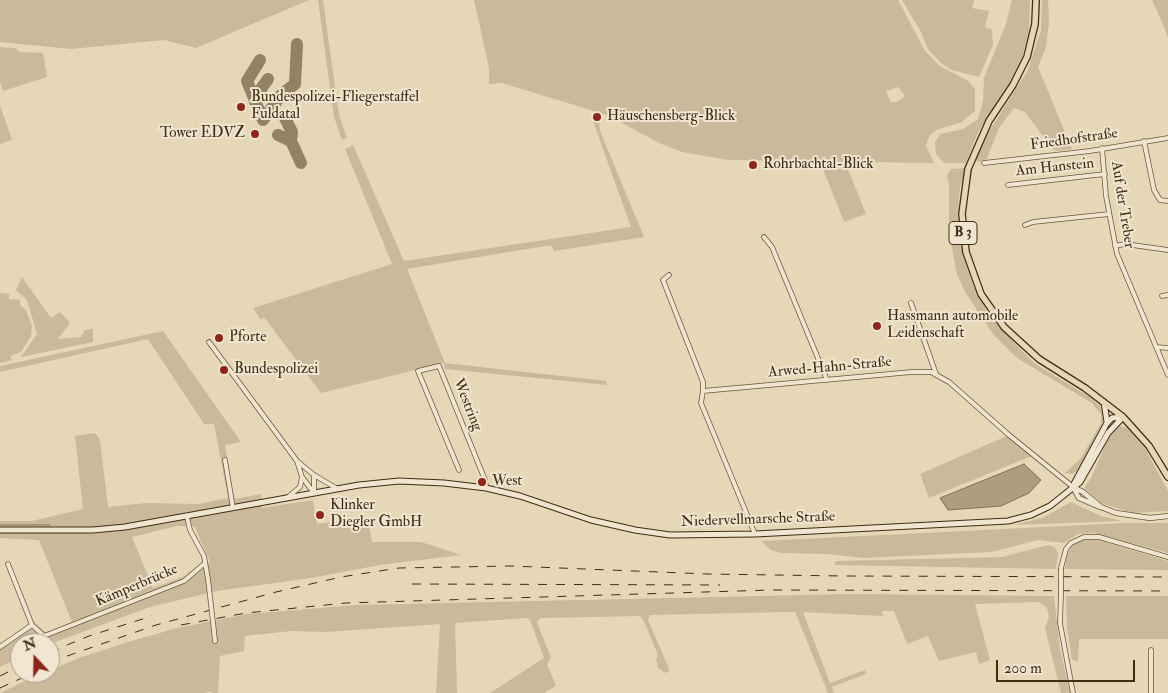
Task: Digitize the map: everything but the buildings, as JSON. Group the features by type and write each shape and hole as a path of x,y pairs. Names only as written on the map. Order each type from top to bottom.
{"main road":[{"name":"B 3","path":"1036,0 1035,24 1027,57 1013,85 985,128 968,169 962,205 963,233 972,274 985,300 1004,327 1039,359 1104,402 1122,417 1149,446 1168,477"},
{"path":"1104,402 1107,411 1107,423"},
{"path":"1073,487 1085,476 1108,434 1122,417"},
{"path":"1073,487 1107,423 1112,418 1122,417"},
{"name":"Niedervellmarsche Straße","path":"0,530 93,530 187,517 336,489 399,481 444,483 486,488 520,496 591,520 635,530 697,536 755,534 1008,521 1031,515 1050,506 1073,487"}],"street":[{"name":"Friedhofstraße","path":"984,163 1168,138"},
{"path":"1144,141 1154,190 1160,200 1168,201"},
{"name":"Auf der Treber","path":"1102,148 1109,214 1115,246 1168,375"},
{"name":"Am Hanstein","path":"1008,185 1105,174"},
{"path":"1025,226 1033,222 1109,214"},
{"path":"764,238 772,247 827,380"},
{"path":"1115,246 1126,244 1168,250"},
{"path":"669,275 663,280 702,382 701,403 755,534"},
{"path":"1162,296 1168,295"},
{"path":"911,303 936,374 949,382 1009,435 1073,487 1083,492 1101,507 1133,517 1168,516"},
{"path":"209,342 298,461 314,475 336,489"},
{"path":"1156,346 1168,348"},
{"name":"Westring","path":"459,470 418,371 439,366 485,480 486,488"},
{"name":"Arwed-Hahn-Straße","path":"703,391 924,371 936,374"},
{"path":"225,460 233,508"},
{"path":"298,461 302,478 314,493"},
{"path":"314,475 314,493"},
{"path":"286,498 300,487 302,478"},
{"path":"187,517 190,530 204,556 215,641"},
{"path":"1073,693 1061,632 1062,568 1066,550 1071,543 1084,537 1099,537 1168,557"},
{"path":"0,647 32,625 8,564"},
{"name":"Kämperbrücke","path":"32,625 44,636 184,581 204,564"},
{"path":"1151,650 1151,693"}],"shaded area":[{"path":"0,0 309,0 196,48 164,40 71,49 0,42"},
{"path":"318,0 323,0 339,115 347,138 342,140 334,117"},
{"path":"474,0 898,0 925,51 940,66 968,81 975,89 975,111 962,122 936,130 929,136 926,146 934,163 728,160 682,152 659,143 607,115 502,83 489,84 489,68","holes":["898,87 905,96 897,102 891,102 886,91"]},
{"path":"902,0 974,0 972,8 989,11 985,27 992,30 993,45 979,77 952,70 941,63 927,48 921,32"},
{"path":"1012,0 1030,0 1029,31 1021,61 1005,92 978,132 966,163 944,163 936,154 935,142 940,134 963,129 978,119 983,101 984,78 1006,24"},
{"path":"1042,0 1048,0 1049,23 1046,47 1038,67 1072,149 1056,151 1025,112 1014,108 999,128 986,161 978,162 976,160 989,131 1027,72 1041,30"},
{"path":"1152,0 1168,0 1168,37 1158,13"},
{"path":"0,47 15,48 19,52 43,53 47,77 3,91 0,82"},
{"path":"0,105 12,140 0,144"},
{"path":"593,121 599,121 600,131 644,237 554,251 551,245 407,269 445,363 606,381 607,385 445,369 444,363 321,393 264,317 261,320 253,308 392,264 345,149 353,145 404,261 631,227"},
{"path":"966,168 960,187 958,212 962,251 973,285 990,317 1034,363 1091,398 1104,410 1104,420 1079,470 1072,474 1065,473 1081,458 1101,423 1101,414 1092,403 1017,358 993,334 965,292 957,274 949,233 949,185 947,175 951,169"},
{"path":"823,169 848,169 866,214 844,222"},
{"path":"22,277 51,318 60,312 70,323 58,339 81,337 85,330 93,329 93,342 21,357 37,334 27,300 16,290"},
{"path":"0,293 9,294 9,299 20,300 20,305 26,310 32,326 31,336 21,352 10,356 12,360 0,363"},
{"path":"163,331 241,442 225,445 234,499 261,494 262,508 313,500 317,524 368,518 372,542 421,542 461,555 380,565 311,578 217,591 150,607 60,640 60,633 46,633 72,622 39,540 0,538 0,521 32,521 83,509 75,436 95,433 100,440 108,507 147,503 199,504 228,498 214,424 204,424 148,339 0,372 0,366","holes":["177,526 195,527 210,562 199,565 183,577 153,588 132,537"]},
{"path":"1119,426 1127,428 1146,450 1168,491 1168,511 1132,513 1101,503 1084,488 1091,478 1108,439"},
{"path":"1009,435 1034,455 929,498 920,474"},
{"path":"1024,464 1041,480 1029,493 1001,506 948,510 940,498"},
{"path":"1071,502 1101,516 1122,521 1012,525 1042,518"},
{"path":"1125,523 1168,523 1168,553 1093,533 1078,534 1064,543 1038,540 991,552 864,558 827,554 781,553 771,550 761,541"},
{"path":"1083,540 1098,540 1168,561 1168,570 1065,569 1067,553 1074,544"},
{"path":"1048,545 1055,547 1058,553 1056,569 835,565 835,561 1002,557"},
{"path":"850,594 1054,596 1060,649 1070,693 1061,693 1045,628 1049,617 1047,608 1039,602 975,604 990,660 979,664 976,652 939,661 928,636 907,644 894,611 882,611 883,616 803,612 830,683 865,670 866,674 832,687 834,693 828,693 795,612 788,612 650,615 648,620 670,671 666,673 658,668 656,659 658,655 640,616 540,618 537,622 551,658 547,664 556,686 544,693 490,693 544,658 530,620 526,618 455,623 457,693 436,693 440,624 326,632 292,631 245,636 244,651 220,656 218,693 212,693 211,691 205,693 0,693 21,683 60,683 60,666 128,642 177,628 247,614 356,605"},
{"path":"1066,596 1168,596 1168,639 1079,639 1078,661 1072,660 1067,628"},
{"path":"33,621 46,633 16,633"},
{"path":"10,637 10,662 0,667 0,644"}],"waterway":[{"path":"0,525 50,525"}],"taxiway":[{"path":"263,120 281,95 295,84 297,44"},
{"path":"260,60 247,81 263,120"},
{"path":"255,102 256,96 268,79"},
{"path":"285,118 292,132 291,141 301,163"},
{"path":"278,135 291,141"}],"railway":[{"path":"60,659 156,625 276,592 341,577 399,568 511,566 708,574 1168,577"},
{"path":"412,584 720,585"},
{"path":"181,625 246,613 346,603 771,590 1168,591"},
{"path":"60,648 89,636 152,616"},
{"path":"0,676 10,671"},
{"path":"0,688 11,683"}],"place":[{"name":"Bundespolizei-Fliegerstaffel Fuldatal","path":"241,107"},
{"name":"Häuschensberg-Blick","path":"597,117"},
{"name":"Tower EDVZ","path":"255,134"},
{"name":"Rohrbachtal-Blick","path":"753,165"},
{"name":"Hassmann automobile Leidenschaft","path":"877,326"},
{"name":"Pforte","path":"219,338"},
{"name":"Bundespolizei","path":"224,370"},
{"name":"West","path":"482,482"},
{"name":"Klinker Diegler GmbH","path":"320,515"}]}
